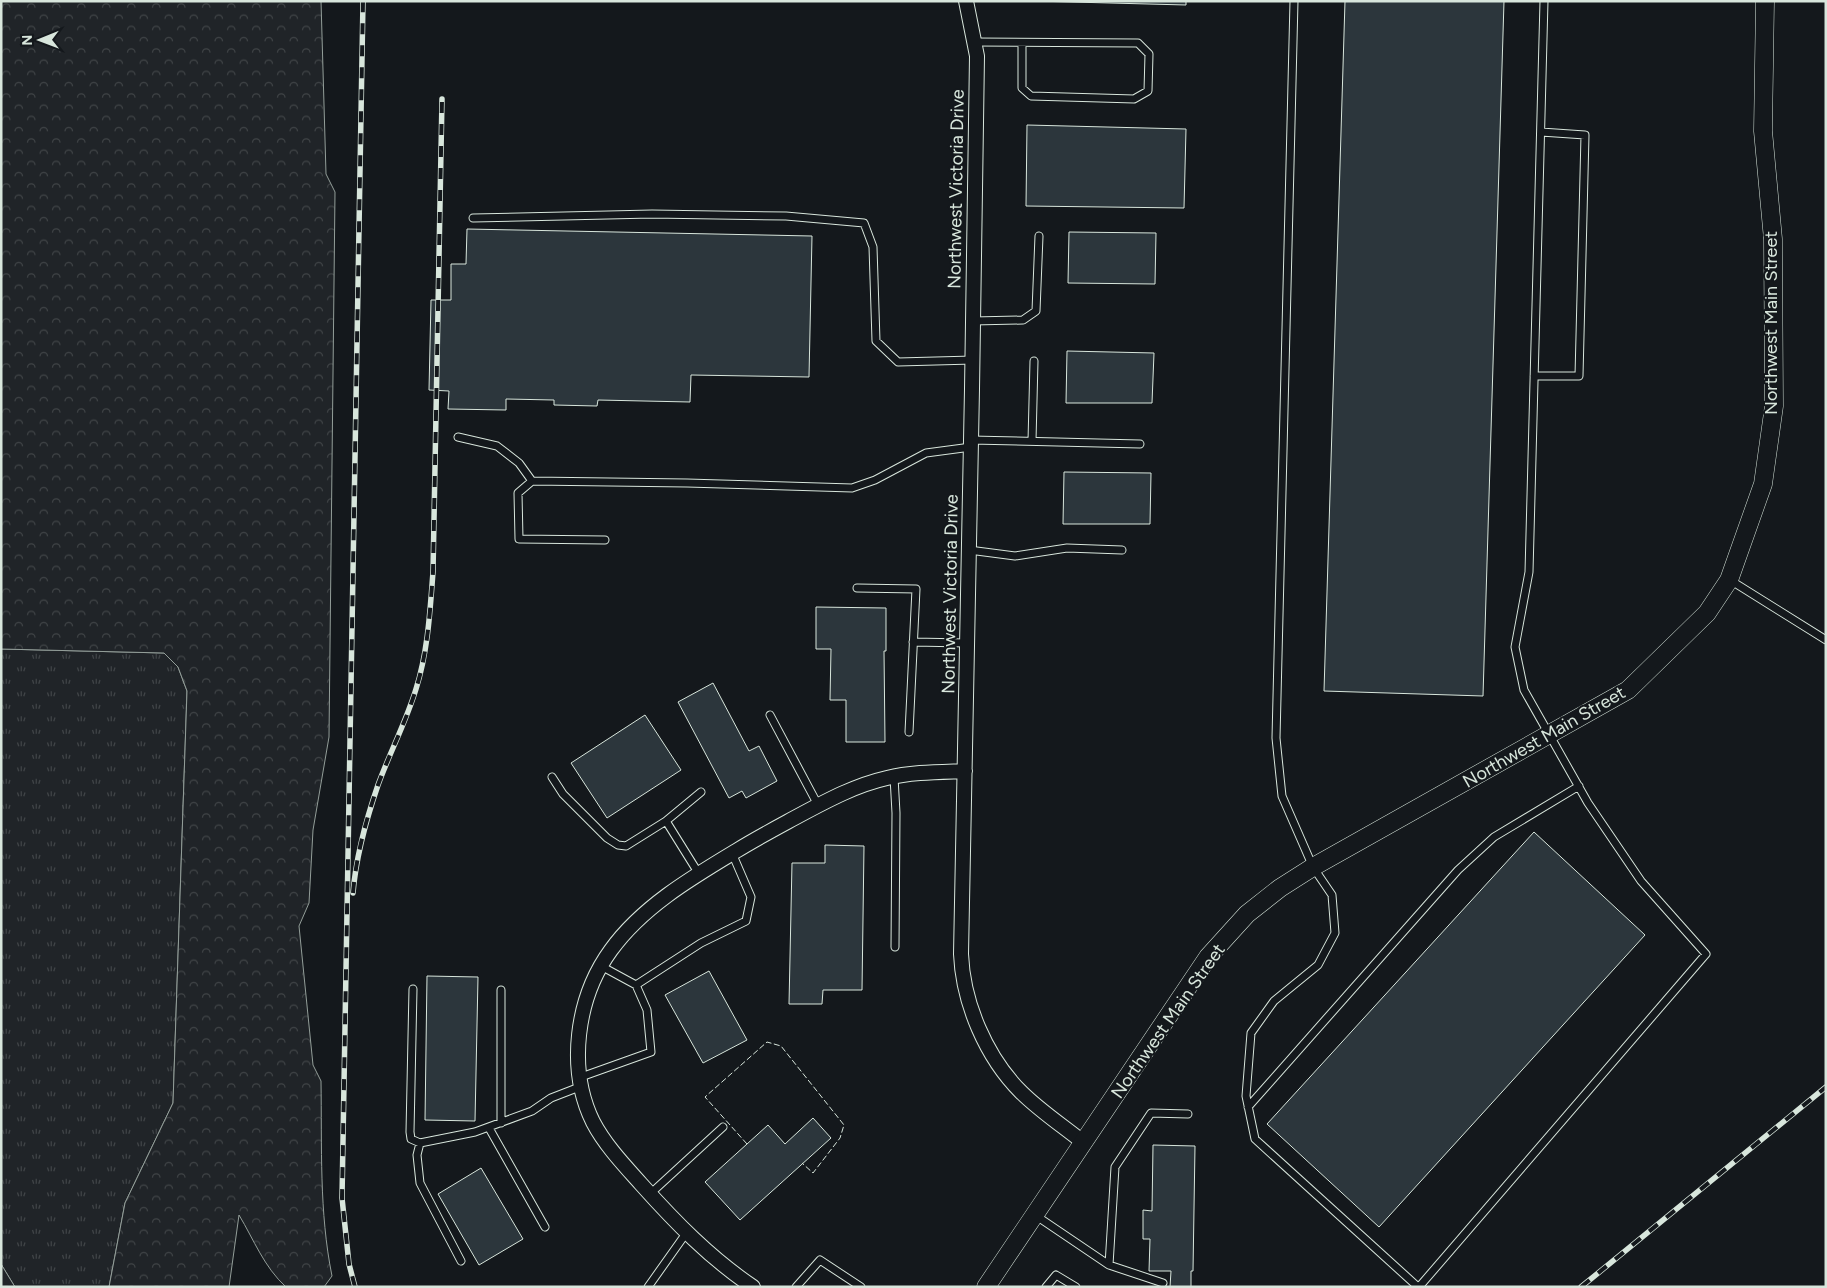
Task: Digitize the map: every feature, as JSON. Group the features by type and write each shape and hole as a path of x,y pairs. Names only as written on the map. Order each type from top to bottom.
{"street":[{"name":"Northwest Victoria Drive","path":"966,1 977,56 973,360 960,954 962,974 980,1029 996,1062 1022,1092 1084,1143"},
{"name":"Northwest Main Street","path":"986,1287 1208,958 1247,914 1280,888 1313,867 1628,690 1707,613 1729,580 1763,484 1774,406 1773,240 1763,131 1765,1"},
{"path":"752,1287 717,1261 650,1194 605,1141 593,1122 585,1102 578,1052 580,1028 588,993 610,951 647,912 699,874 732,853 839,794 894,777 965,771"}],"lane":[{"path":"1294,1 1276,738 1282,796 1313,867 1332,895 1335,933 1318,965 1274,1001 1251,1033 1246,1096 1255,1139 1419,1287 1706,954 1641,881 1588,803 1524,690 1514,647 1529,572 1544,1"},
{"path":"974,42 1138,43 1149,54 1148,91 1134,99 1031,96 1022,88 1022,43"},
{"path":"1534,376 1579,376 1585,135 1541,132"},
{"path":"473,218 652,214 786,216 864,223 873,247 876,341 898,362 973,360"},
{"path":"973,321 1023,320 1036,311 1039,236"},
{"path":"1032,441 1034,361"},
{"path":"458,437 497,446 519,463 532,481"},
{"path":"605,540 519,539 518,493 532,481 852,488 875,480 926,453 971,444 1032,441 1140,444"},
{"path":"969,550 1015,556 1067,548 1122,550"},
{"path":"1729,580 1826,640"},
{"path":"856,588 916,589 908,732"},
{"path":"913,642 967,643"},
{"path":"770,715 818,805"},
{"path":"552,777 562,794 607,838 618,845 626,846 666,821 702,792"},
{"path":"894,777 896,814 895,947"},
{"path":"1248,1107 1458,870 1494,837 1579,786"},
{"path":"666,821 699,874"},
{"path":"636,986 702,943 746,921 751,897 732,853"},
{"path":"412,989 410,1132 411,1139 420,1143 475,1132 532,1111 551,1098 581,1082 651,1052 647,1010 636,986 601,966"},
{"path":"501,990 501,1123"},
{"path":"1109,1265 1115,1167 1151,1113 1188,1114"},
{"path":"650,1194 723,1127"},
{"path":"488,1128 546,1227"},
{"path":"420,1143 417,1155 420,1183 461,1261"},
{"path":"1034,1215 1109,1265 1163,1283"},
{"path":"648,1287 687,1232"},
{"path":"796,1287 820,1260 861,1287"},
{"path":"1046,1287 1056,1274 1076,1287"}],"green space":[{"path":"1,1 321,1 326,174 335,192 329,737 313,830 309,903 299,926 313,1065 321,1081 323,1203 332,1276 324,1287 286,1287 265,1262 239,1215 229,1287 109,1287 125,1203 173,1103 187,691 178,667 164,653 1,649"},
{"path":"1,649 164,653 178,667 187,691 173,1103 125,1203 109,1287 15,1287 1,1264"},
{"path":"1,1264 15,1287 1,1287"}],"building":[{"path":"1034,1 1186,1 1186,5"},
{"path":"1345,1 1504,1 1483,696 1324,691"},
{"path":"1027,125 1186,129 1184,208 1026,206"},
{"path":"467,229 812,236 809,377 691,375 690,402 598,400 597,406 554,405 554,400 506,399 506,410 448,409 449,391 429,390 431,300 451,300 451,264 466,264"},
{"path":"1069,232 1156,233 1155,284 1068,283"},
{"path":"1067,351 1154,353 1152,403 1066,403"},
{"path":"1064,472 1151,473 1150,524 1063,524"},
{"path":"816,607 886,608 886,651 884,651 885,742 846,742 846,700 830,700 831,649 816,649"},
{"path":"713,683 749,751 759,746 777,781 746,798 742,791 729,798 678,702"},
{"path":"645,715 681,770 607,818 571,763"},
{"path":"1534,832 1645,935 1379,1227 1267,1124"},
{"path":"825,845 864,846 862,990 823,990 822,1004 789,1004 792,863 825,863"},
{"path":"709,971 747,1040 703,1063 665,995"},
{"path":"427,976 478,977 475,1121 425,1120"},
{"path":"813,1118 831,1138 740,1220 705,1182 768,1125 785,1144"},
{"path":"1153,1145 1195,1146 1193,1271 1191,1271 1191,1287 1170,1287 1171,1271 1149,1271 1150,1239 1143,1239 1143,1210 1152,1211"},
{"path":"481,1168 523,1239 479,1265 438,1194"}],"railway":[{"path":"355,1287 349,1264 342,1198 363,1"},
{"path":"353,893 356,865 366,825 378,785 416,689 428,631 433,572 442,99"},
{"path":"1581,1287 1826,1087"}],"fence":[{"path":"747,1144 705,1097 767,1042 781,1046 844,1125 840,1138 813,1173 802,1163"}]}
